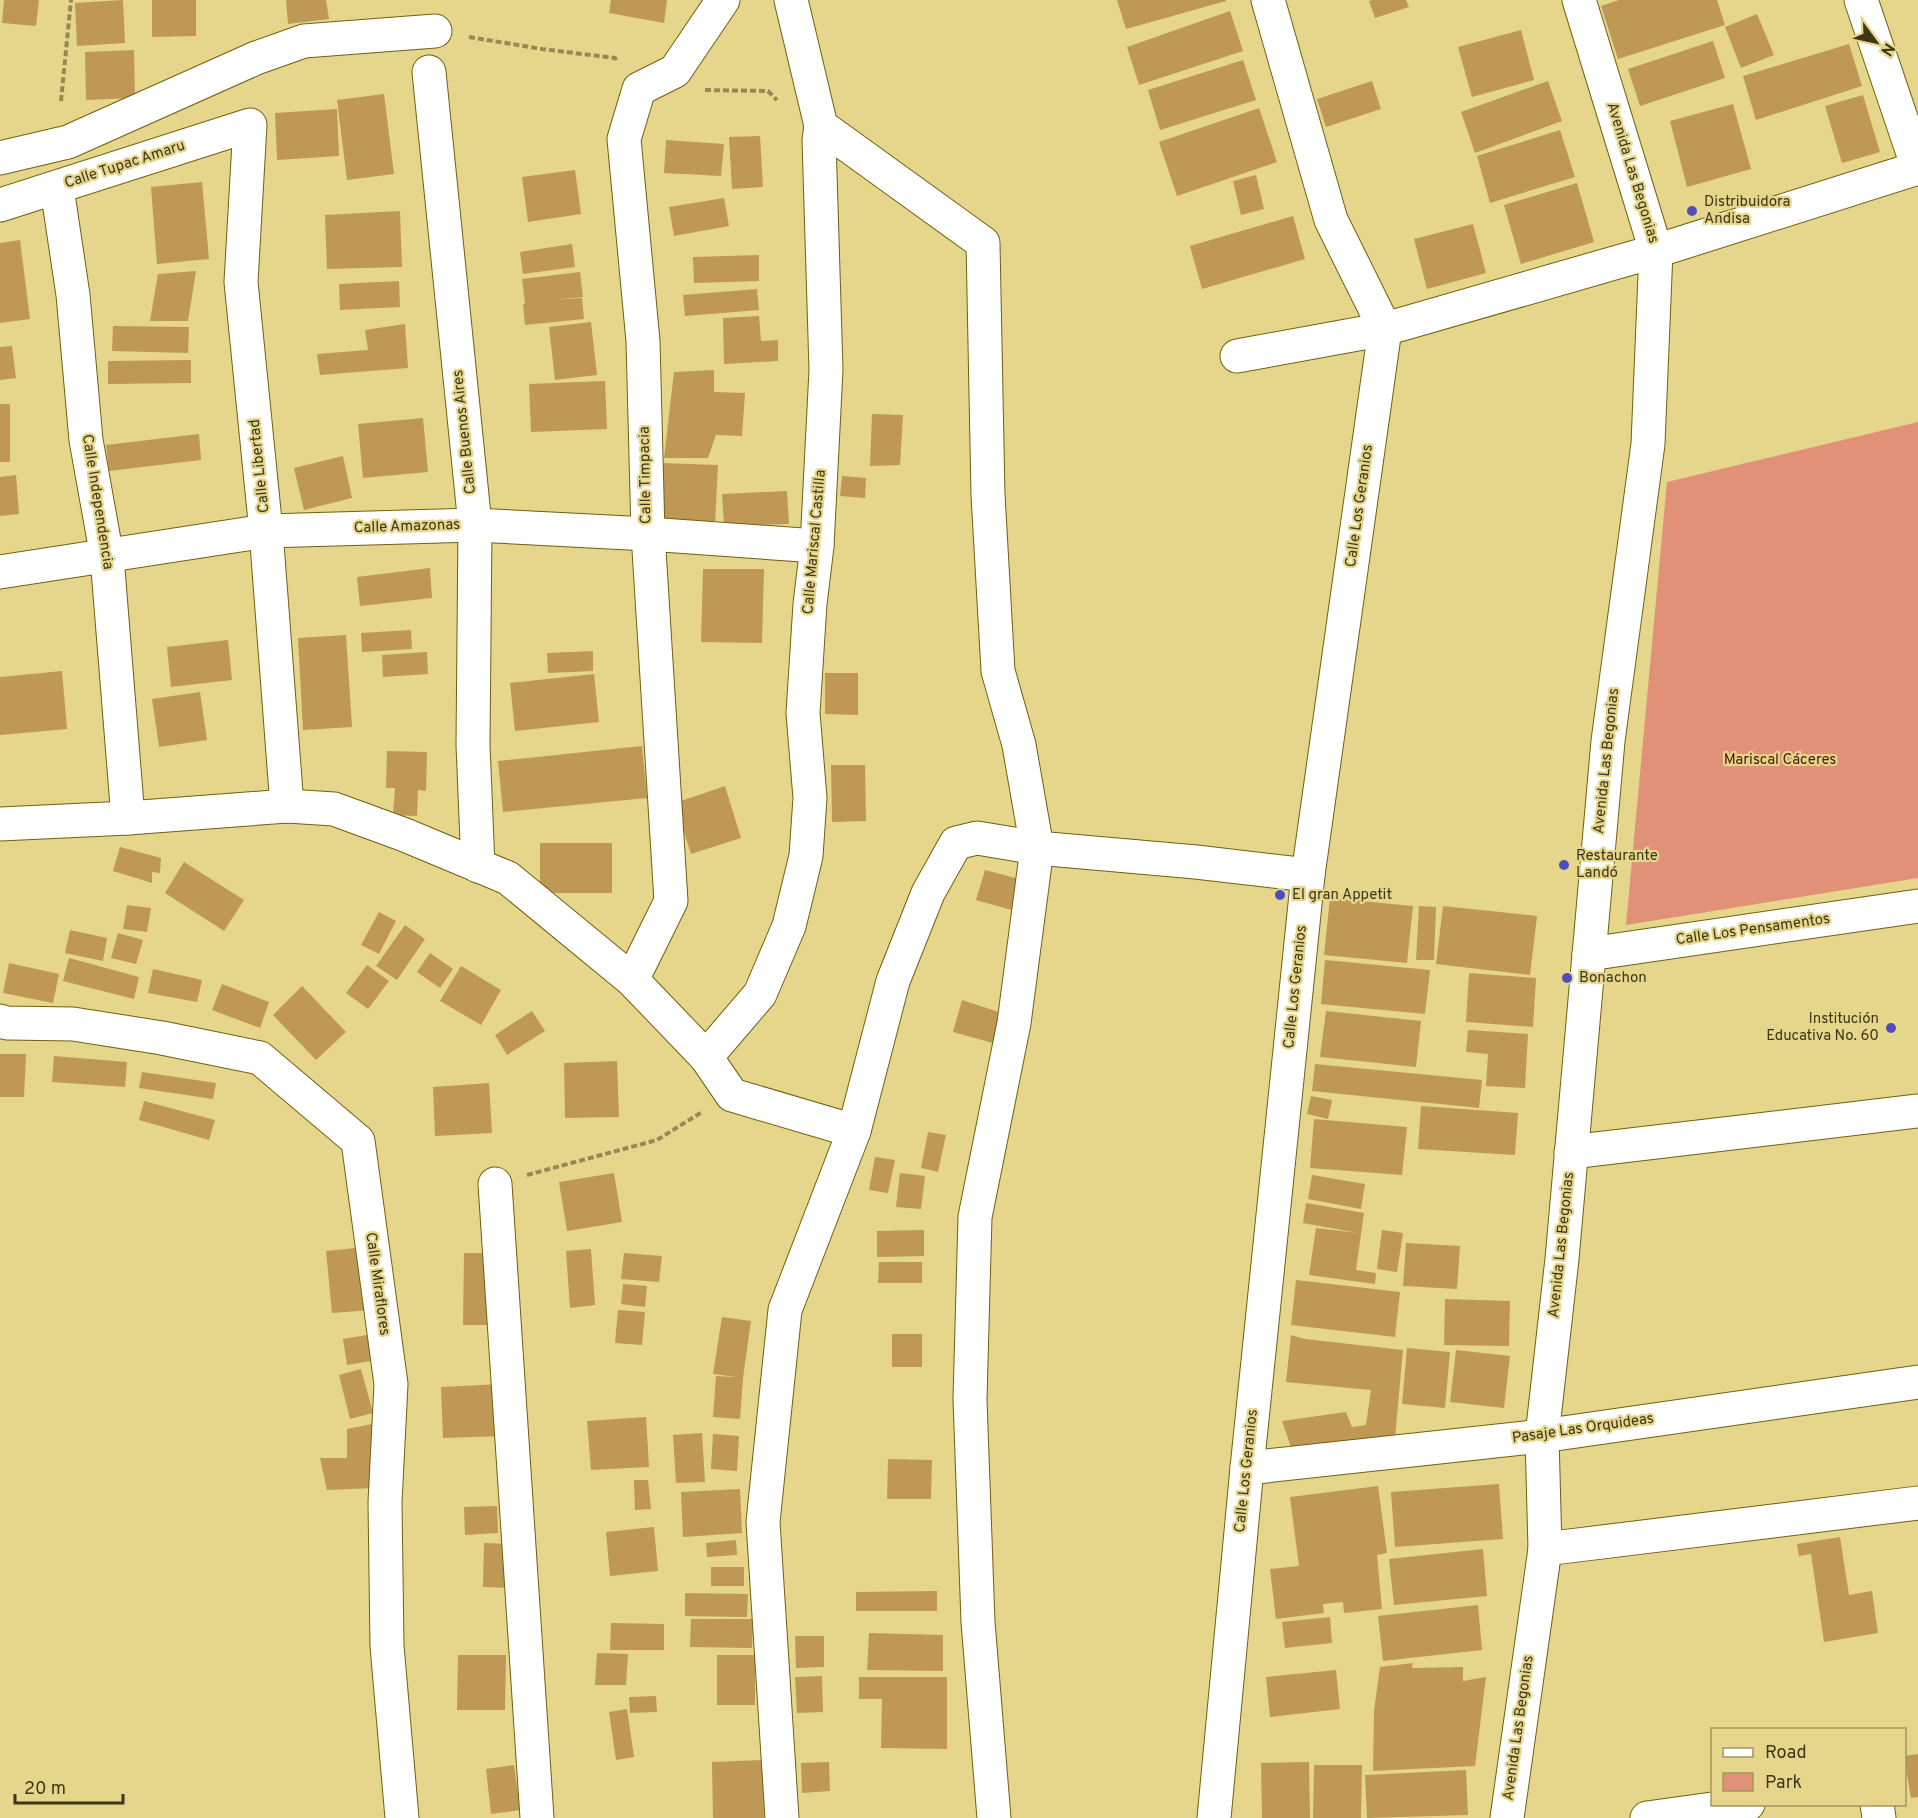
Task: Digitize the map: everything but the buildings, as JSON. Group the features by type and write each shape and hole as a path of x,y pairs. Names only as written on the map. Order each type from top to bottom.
{"street":[{"name":"Calle Timpacia","path":"632,980 671,901 648,534 643,341 624,139 639,89 675,71 723,0"},
{"path":"1268,0 1331,220 1385,329"},
{"name":"Avenida Las Begonias","path":"1507,1818 1545,1549 1542,1436 1571,1152 1608,741 1648,444 1656,251 1579,0"},
{"path":"1237,356 1385,329 1656,251 1918,168 1861,0"},
{"name":"Calle Mariscal Castilla","path":"706,1057 760,994 789,926 806,856 810,798 803,713 810,604 817,546 826,370 819,140 821,126 791,2"},
{"path":"0,158 68,142 256,58 304,41 435,31"},
{"name":"Calle Buenos Aires","path":"429,72 475,525 473,745 478,866"},
{"name":"Calle Tupac Amaru","path":"0,205 250,125"},
{"name":"Calle Libertad","path":"250,125 242,282 266,531 287,806"},
{"path":"821,126 983,243 988,495 998,671 1019,745 1038,848 1014,1023 975,1217 970,1399 978,1622 994,1818"},
{"name":"Calle Independencia","path":"57,188 73,295 86,440 107,557 128,818"},
{"name":"Calle Los Geranios","path":"1214,1818 1247,1468 1308,875 1385,329"},
{"name":"Calle Amazonas","path":"0,572 266,531 475,525 817,546"},
{"path":"0,824 128,818 287,806 334,809 405,835 508,878 632,980 706,1057 732,1095 854,1131"},
{"path":"782,1818 763,1522 785,1310 854,1131 893,981 927,893 956,843 977,838 1038,848 1308,875"},
{"name":"Calle Los Pensamentos","path":"1589,954 1918,906"},
{"name":"Calle Miraflores","path":"0,1021 73,1024 162,1038 260,1058 358,1141 391,1384 386,1502 387,1646 402,1818"},
{"path":"1571,1152 1918,1111"},
{"path":"495,1184 537,1818"},
{"name":"Pasaje Las Orquideas","path":"1247,1468 1542,1436 1918,1382"},
{"path":"1545,1549 1918,1503"},
{"path":"1647,1818 1734,1806"}],"path":[{"path":"61,101 71,0"},
{"path":"495,1184 657,1140 732,1095"}],"green space":[{"name":"Mariscal Cáceres","path":"1918,422 1918,878 1626,925 1667,482"}],"place":[{"name":"Distribuidora Andisa","path":"1692,211"},
{"name":"Restaurante Landó","path":"1564,865"},
{"name":"El gran Appetit","path":"1280,895"},
{"name":"Bonachon","path":"1567,978"},
{"name":"Institución Educativa No. 60","path":"1891,1028"}]}
